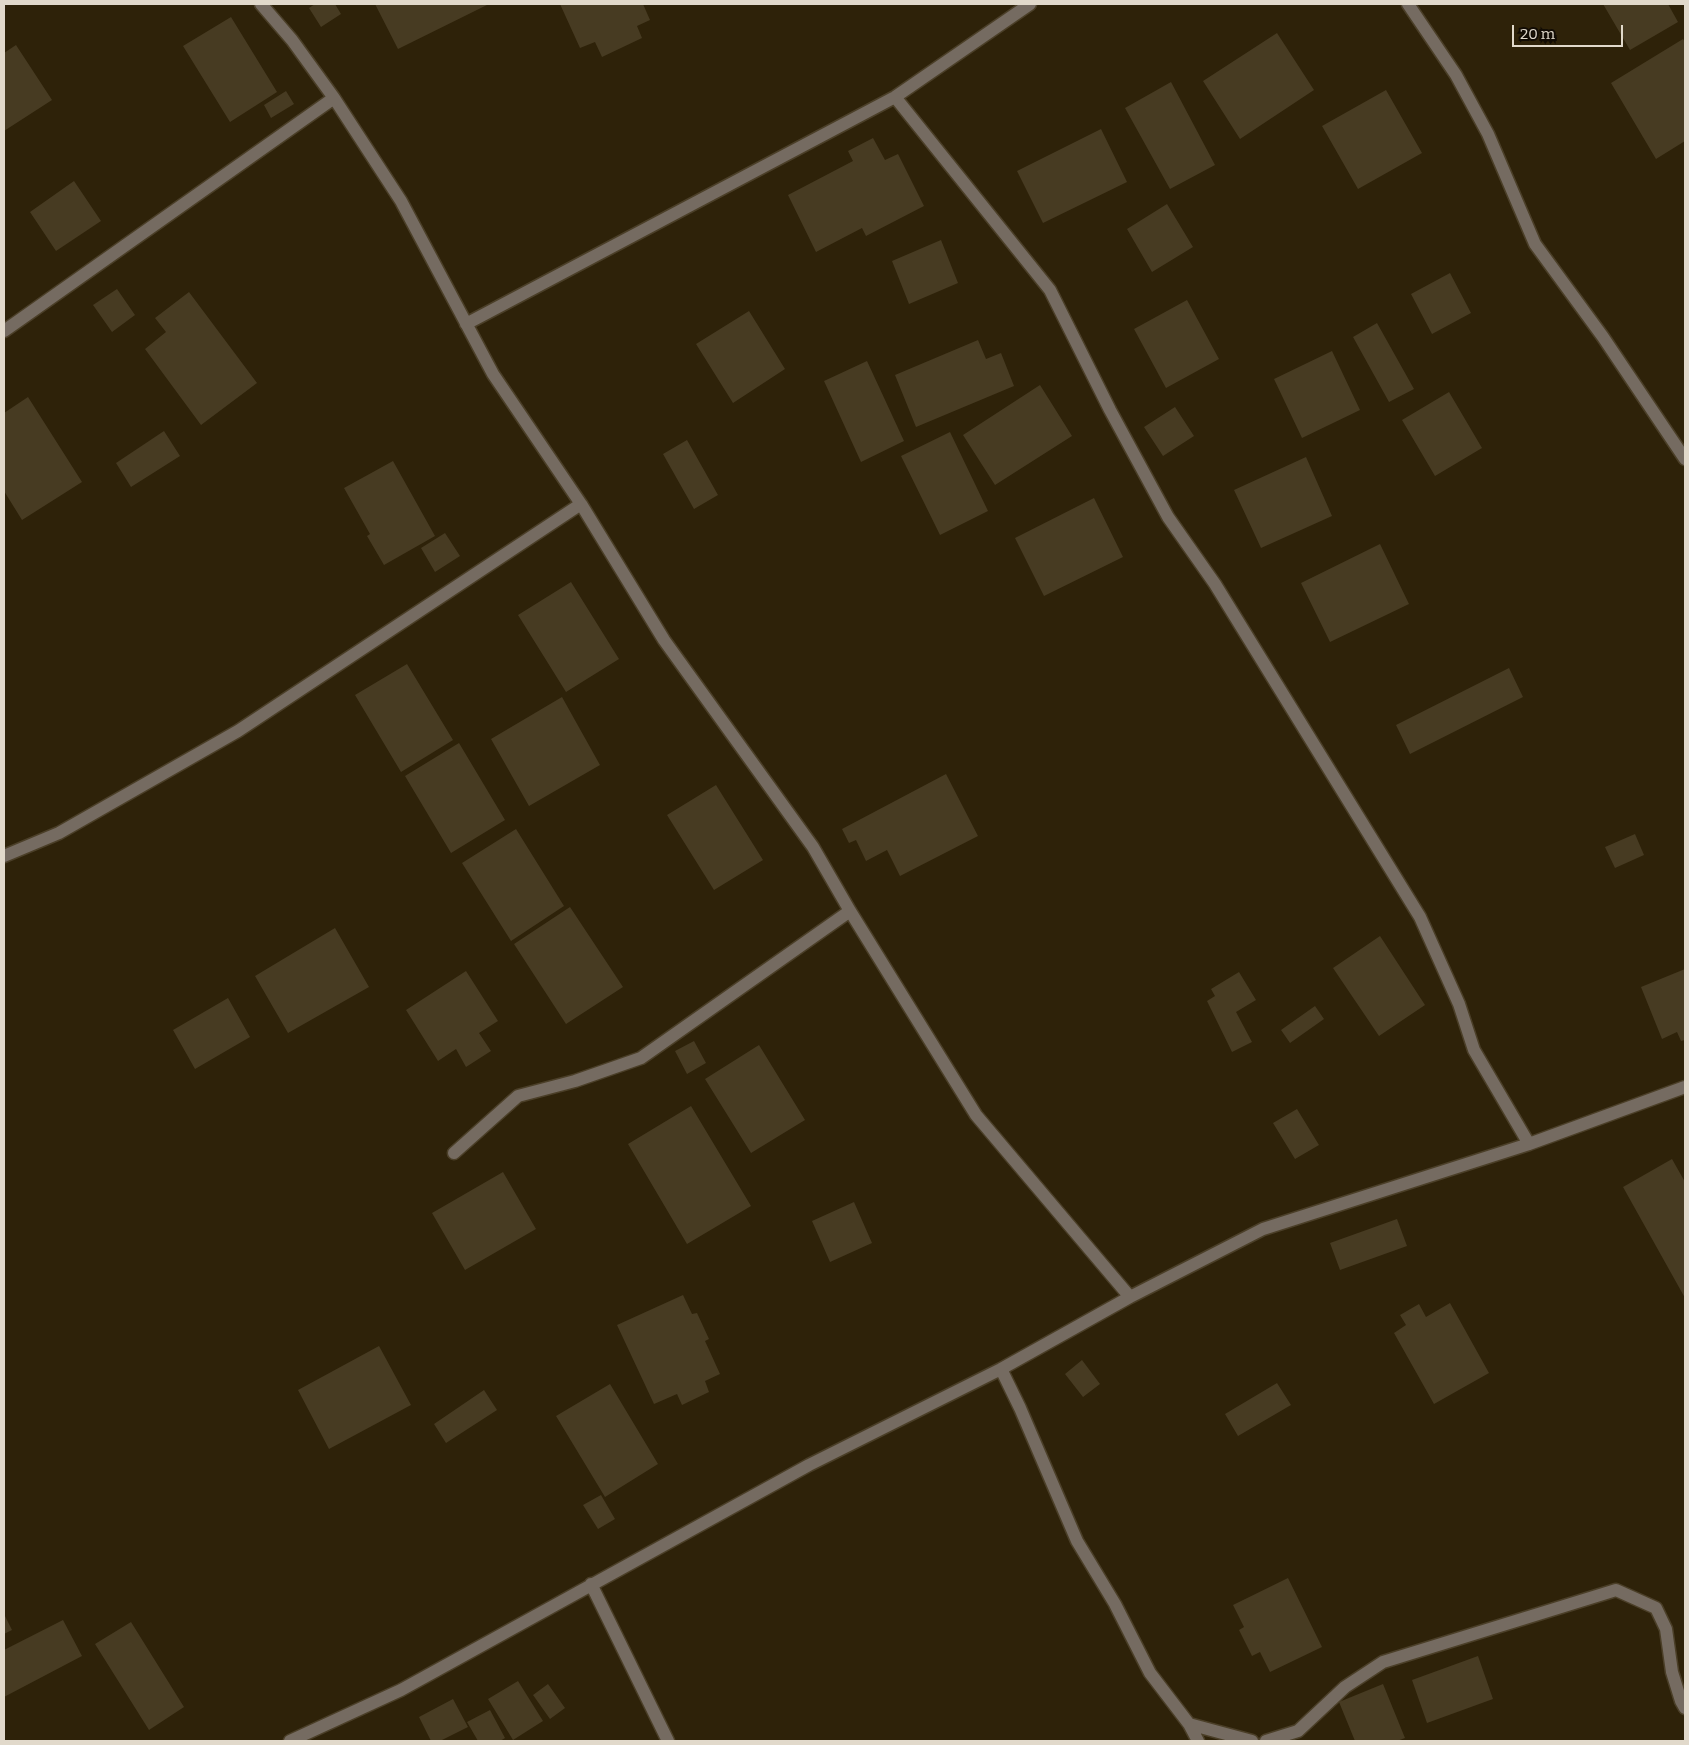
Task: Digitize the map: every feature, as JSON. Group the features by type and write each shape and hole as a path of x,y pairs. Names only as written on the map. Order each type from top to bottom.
{"street":[{"path":"260,4 292,40 334,98 401,201 493,374 581,504 664,640 813,847 850,911 976,1115 1130,1297"},
{"path":"466,324 895,97 1030,4"},
{"path":"1408,4 1456,76 1488,134 1535,244 1604,337 1685,459"},
{"path":"895,97 1050,290 1110,410 1168,517 1214,584 1420,917 1459,1004 1474,1050 1529,1144"},
{"path":"4,330 334,98"},
{"path":"4,856 59,833 238,730 581,504"},
{"path":"454,1153 518,1096 575,1081 641,1058 850,911"},
{"path":"290,1741 401,1690 809,1465 1000,1369 1130,1297 1263,1229 1529,1144 1685,1087"},
{"path":"1000,1369 1020,1408 1077,1541 1115,1604 1150,1673 1189,1724 1198,1741"},
{"path":"591,1584 668,1741"},
{"path":"1266,1741 1298,1731 1345,1687 1383,1662 1616,1590 1656,1608 1666,1629 1672,1672 1680,1701 1685,1708"},
{"path":"1189,1724 1252,1741"}],"building":[{"path":"315,4 335,4 341,14 321,27 309,8"},
{"path":"375,4 489,4 398,49"},
{"path":"560,4 643,4 650,20 637,26 642,38 602,57 595,42 580,48"},
{"path":"1603,4 1668,4 1678,22 1630,50"},
{"path":"231,17 277,92 230,122 183,46"},
{"path":"1277,33 1314,90 1240,139 1203,81"},
{"path":"1683,39 1685,42 1685,141 1656,159 1611,83"},
{"path":"16,45 52,100 4,131 4,53"},
{"path":"1171,82 1215,165 1170,189 1125,108"},
{"path":"1386,90 1422,153 1358,189 1322,126"},
{"path":"286,91 294,104 271,118 264,105"},
{"path":"1101,129 1127,182 1043,223 1017,171"},
{"path":"873,138 885,160 898,154 924,206 866,236 862,228 816,252 788,195 853,161 848,151"},
{"path":"74,181 101,221 56,251 30,212"},
{"path":"1167,204 1193,247 1152,272 1127,229"},
{"path":"941,240 958,283 909,304 892,261"},
{"path":"1450,273 1471,313 1432,334 1411,294"},
{"path":"117,289 135,315 112,332 93,305"},
{"path":"189,292 257,383 201,425 145,349 166,332 155,318"},
{"path":"1187,300 1219,359 1166,388 1134,329"},
{"path":"749,311 785,369 733,403 696,344"},
{"path":"1377,323 1414,389 1389,402 1353,337"},
{"path":"978,340 986,359 1001,353 1014,386 916,427 895,375"},
{"path":"1332,351 1360,410 1302,438 1274,379"},
{"path":"867,361 904,441 861,462 824,381"},
{"path":"1040,385 1072,436 995,485 963,435"},
{"path":"1449,392 1482,448 1435,476 1402,420"},
{"path":"28,397 82,482 22,520 4,491 4,413"},
{"path":"1175,407 1194,436 1163,456 1144,427"},
{"path":"164,431 180,456 131,487 116,463"},
{"path":"950,432 988,511 940,535 901,456"},
{"path":"687,440 718,495 694,509 663,454"},
{"path":"1306,457 1332,516 1261,548 1234,490"},
{"path":"393,461 435,536 384,565 367,536 370,534 344,488"},
{"path":"1094,498 1123,557 1044,596 1015,538"},
{"path":"445,533 460,556 435,572 421,548"},
{"path":"1380,544 1409,604 1330,642 1301,583"},
{"path":"571,582 619,659 566,692 518,615"},
{"path":"407,664 453,740 401,772 355,695"},
{"path":"1509,668 1523,697 1410,754 1396,725"},
{"path":"562,697 600,765 529,806 491,739"},
{"path":"459,743 505,820 451,853 405,776"},
{"path":"946,774 978,836 900,876 887,850 866,861 856,840 849,843 842,829"},
{"path":"716,785 763,860 714,890 667,815"},
{"path":"516,829 564,906 511,941 462,863"},
{"path":"1635,834 1644,855 1615,868 1605,847"},
{"path":"570,907 623,987 566,1024 514,944"},
{"path":"335,928 369,987 288,1033 255,976"},
{"path":"1380,936 1425,1005 1379,1036 1333,968"},
{"path":"1685,969 1685,1040 1681,1041 1677,1032 1662,1039 1641,987"},
{"path":"466,971 498,1021 479,1033 491,1051 466,1067 456,1049 438,1061 406,1010"},
{"path":"1239,972 1256,1000 1236,1012 1252,1042 1232,1052 1207,1001 1215,996 1211,989"},
{"path":"228,998 250,1037 195,1069 173,1030"},
{"path":"1315,1006 1324,1019 1290,1043 1281,1030"},
{"path":"694,1041 706,1063 687,1074 675,1051"},
{"path":"759,1045 805,1120 751,1153 705,1079"},
{"path":"691,1106 751,1206 687,1244 628,1144"},
{"path":"1297,1109 1319,1145 1295,1159 1273,1123"},
{"path":"1672,1159 1685,1182 1685,1298 1623,1187"},
{"path":"503,1172 536,1229 465,1270 432,1213"},
{"path":"854,1202 872,1243 830,1262 812,1221"},
{"path":"1397,1219 1407,1246 1340,1270 1330,1243"},
{"path":"683,1295 692,1314 697,1313 709,1339 705,1341 720,1374 705,1381 709,1392 682,1405 677,1394 654,1404 617,1325"},
{"path":"1450,1303 1489,1373 1434,1404 1394,1333 1406,1325 1400,1315 1419,1304 1426,1317"},
{"path":"379,1346 411,1405 329,1449 298,1390"},
{"path":"1082,1360 1100,1384 1083,1397 1065,1374"},
{"path":"1277,1383 1291,1405 1238,1436 1225,1414"},
{"path":"610,1384 658,1464 605,1497 556,1416"},
{"path":"484,1390 497,1410 446,1443 434,1424"},
{"path":"601,1495 615,1519 598,1529 583,1505"},
{"path":"1288,1578 1322,1647 1270,1672 1260,1652 1252,1656 1239,1630 1244,1627 1233,1605"},
{"path":"4,1614 12,1630 4,1634"},
{"path":"63,1620 82,1656 4,1697 4,1650"},
{"path":"131,1622 184,1707 149,1730 95,1644"},
{"path":"1478,1656 1493,1699 1427,1723 1412,1680"},
{"path":"518,1681 543,1721 513,1740 488,1699"},
{"path":"548,1684 565,1708 550,1719 533,1695"},
{"path":"1383,1684 1405,1738 1397,1741 1355,1741 1339,1702"},
{"path":"453,1699 468,1727 440,1741 431,1741 419,1717"},
{"path":"490,1710 505,1738 500,1741 478,1741 467,1722"}]}
